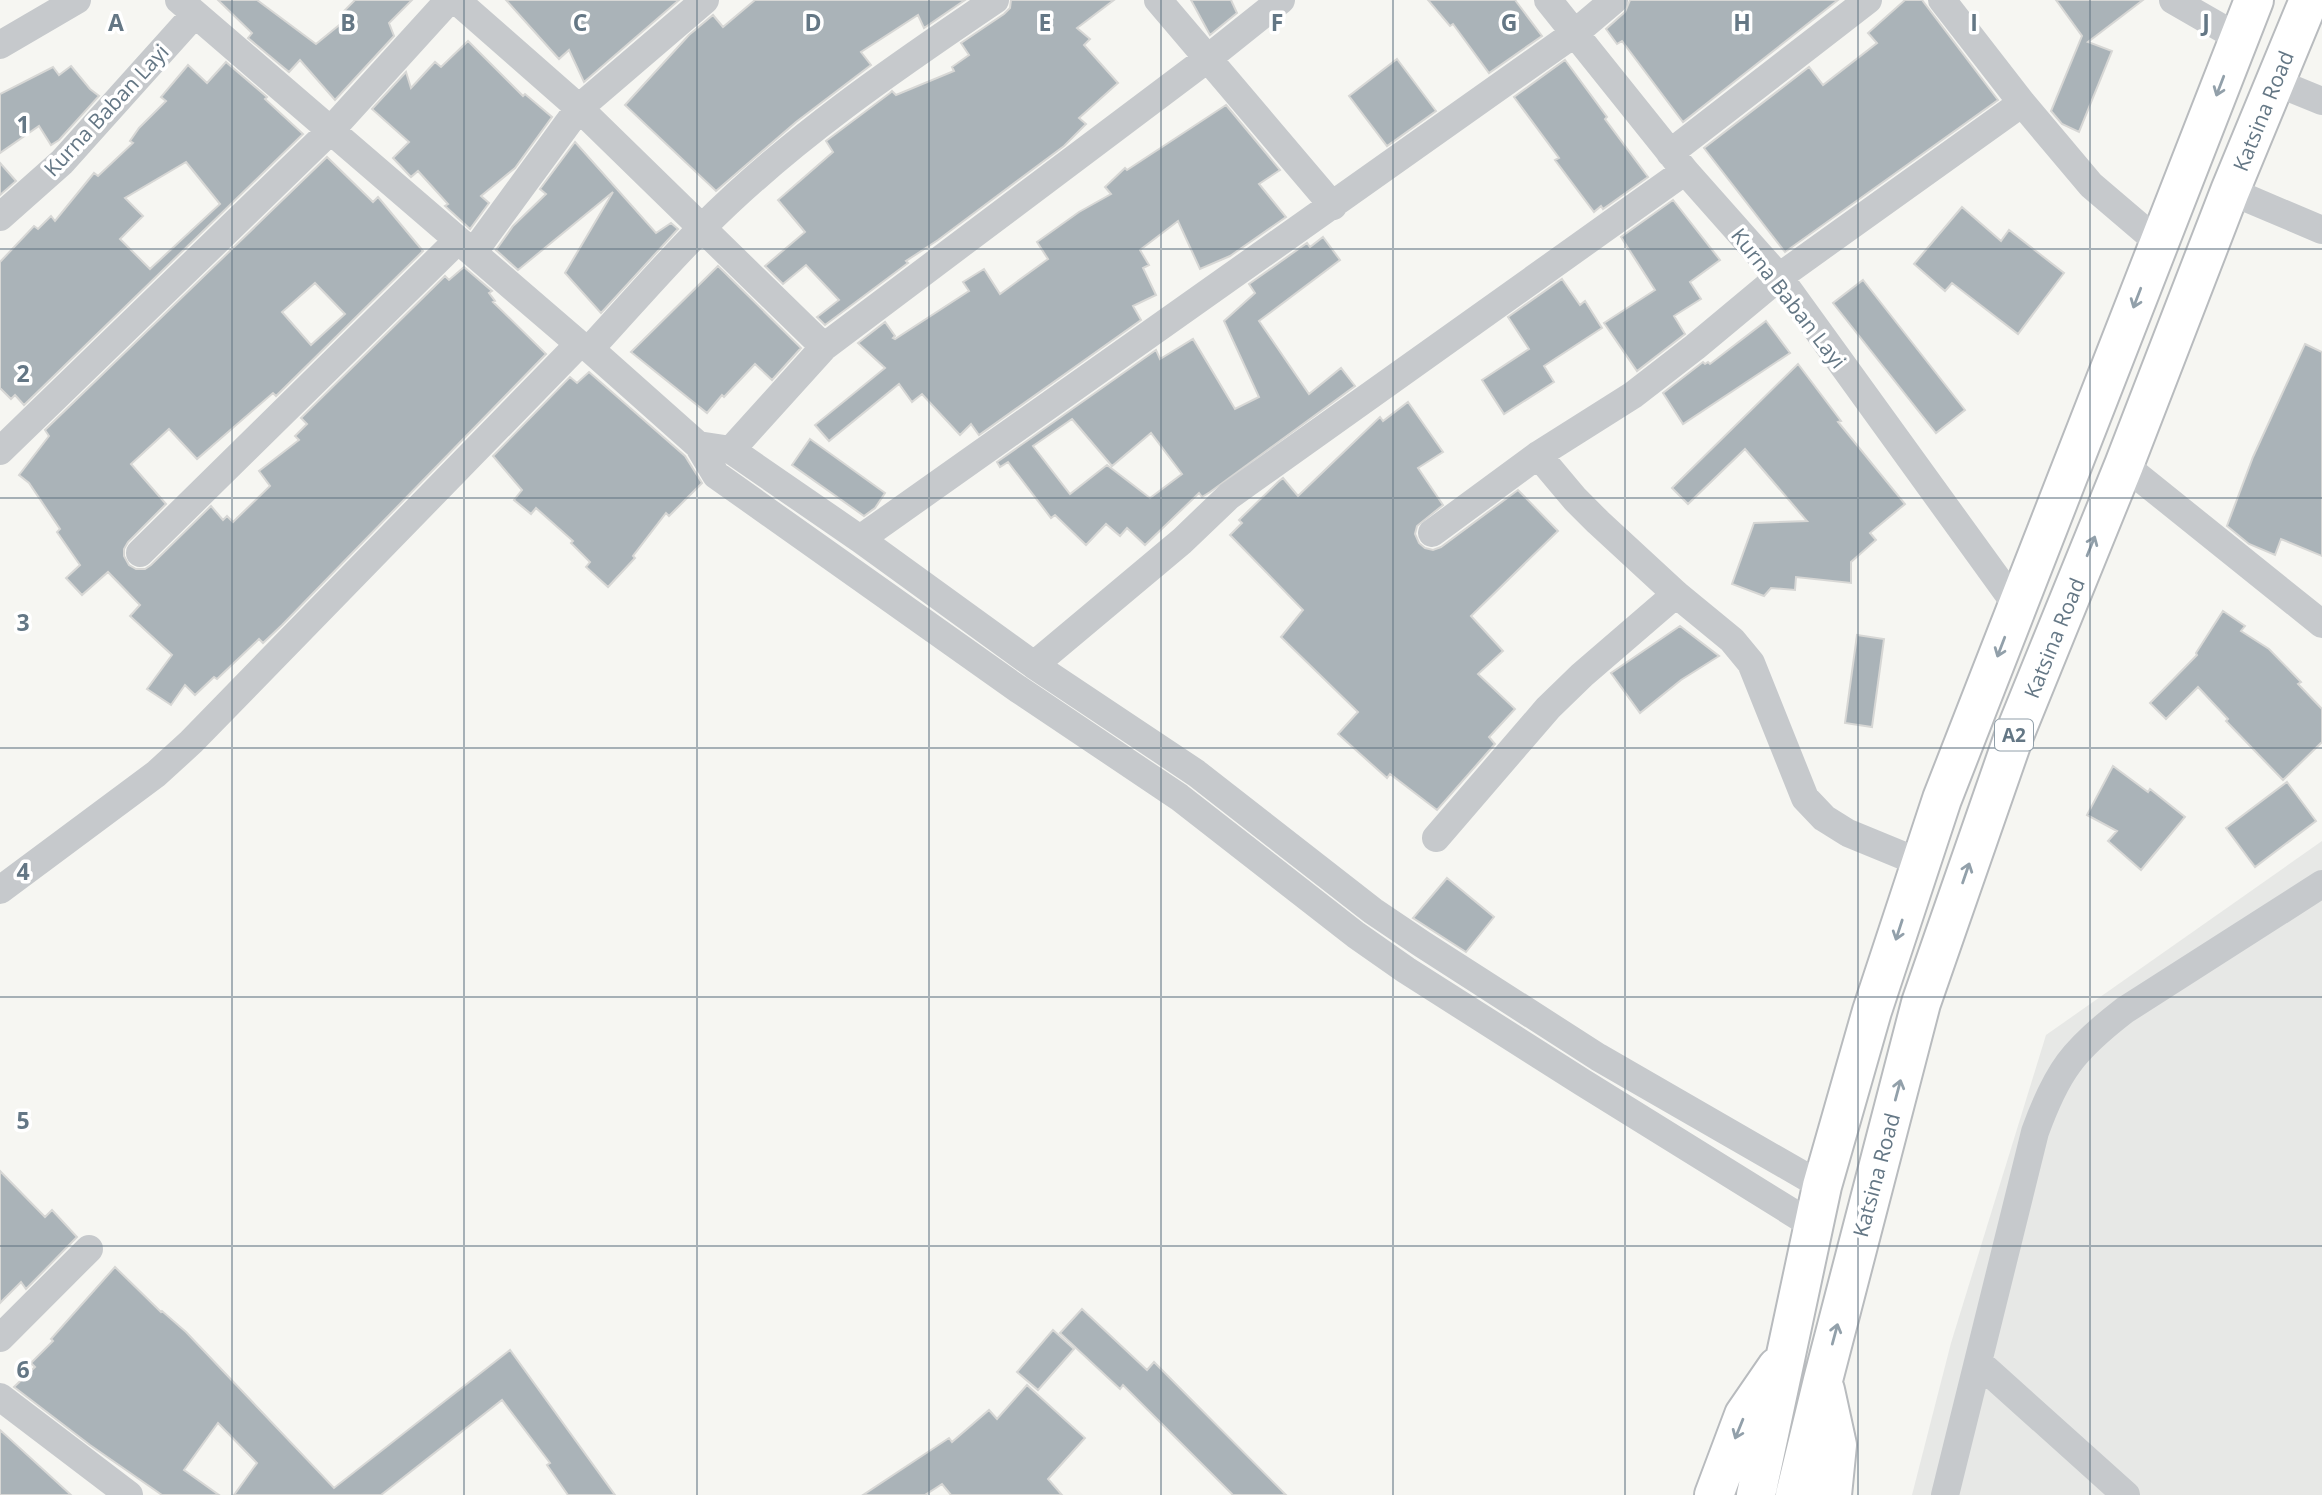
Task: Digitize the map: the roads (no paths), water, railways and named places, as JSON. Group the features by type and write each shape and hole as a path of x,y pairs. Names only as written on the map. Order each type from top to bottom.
{"highway":[{"name":"A2","path":"1756,1495 1822,1186 1872,1011 1942,799 2254,0"},
{"name":"Katsina Road","path":"1795,1495 1921,1003 2015,733 2124,465 2230,191 2309,0"},
{"path":"1714,1495 1744,1415 1788,1350"},
{"path":"1823,1380 1837,1445 1832,1495"}],"street":[{"path":"0,45 77,0"},
{"path":"0,451 330,131 449,0"},
{"path":"456,0 579,108 824,347"},
{"path":"140,553 466,247 579,108 705,0"},
{"path":"0,890 156,774 191,742 703,227 790,148 895,67 995,0"},
{"path":"1158,0 1333,206"},
{"path":"731,450 824,347 1281,0"},
{"name":"Kurna Baban Layi","path":"1548,0 1677,162 1779,277 2017,606"},
{"path":"860,539 1333,206 1574,33 1614,0"},
{"path":"1034,665 1182,541 1229,496 1677,162 1868,0"},
{"path":"1942,0 2022,103 2091,185 2159,243"},
{"path":"2173,0 2239,38"},
{"path":"187,7 698,445 716,475 1018,690 1179,797 1356,935 1582,1082 1814,1226"},
{"name":"Kurna Baban Layi","path":"0,217 62,162 187,7"},
{"path":"2275,82 2322,101"},
{"path":"1432,533 1538,454 1633,395 1779,277 2022,103"},
{"path":"2230,191 2322,230"},
{"path":"698,445 731,450 1034,665 1196,773 1373,911 1422,944 1598,1057 1822,1186"},
{"path":"1538,454 1575,499 1676,594 1732,640 1751,663 1805,798 1824,818 1848,833 1921,863"},
{"path":"2124,465 2322,624"},
{"path":"1436,838 1548,708 1581,675 1676,594"},
{"path":"1945,1495 2035,1132 2049,1093 2070,1059 2096,1033 2125,1010 2322,884"},
{"path":"0,1338 89,1250"},
{"path":"1978,1362 2126,1495"},
{"path":"0,1397 113,1491"}]}
